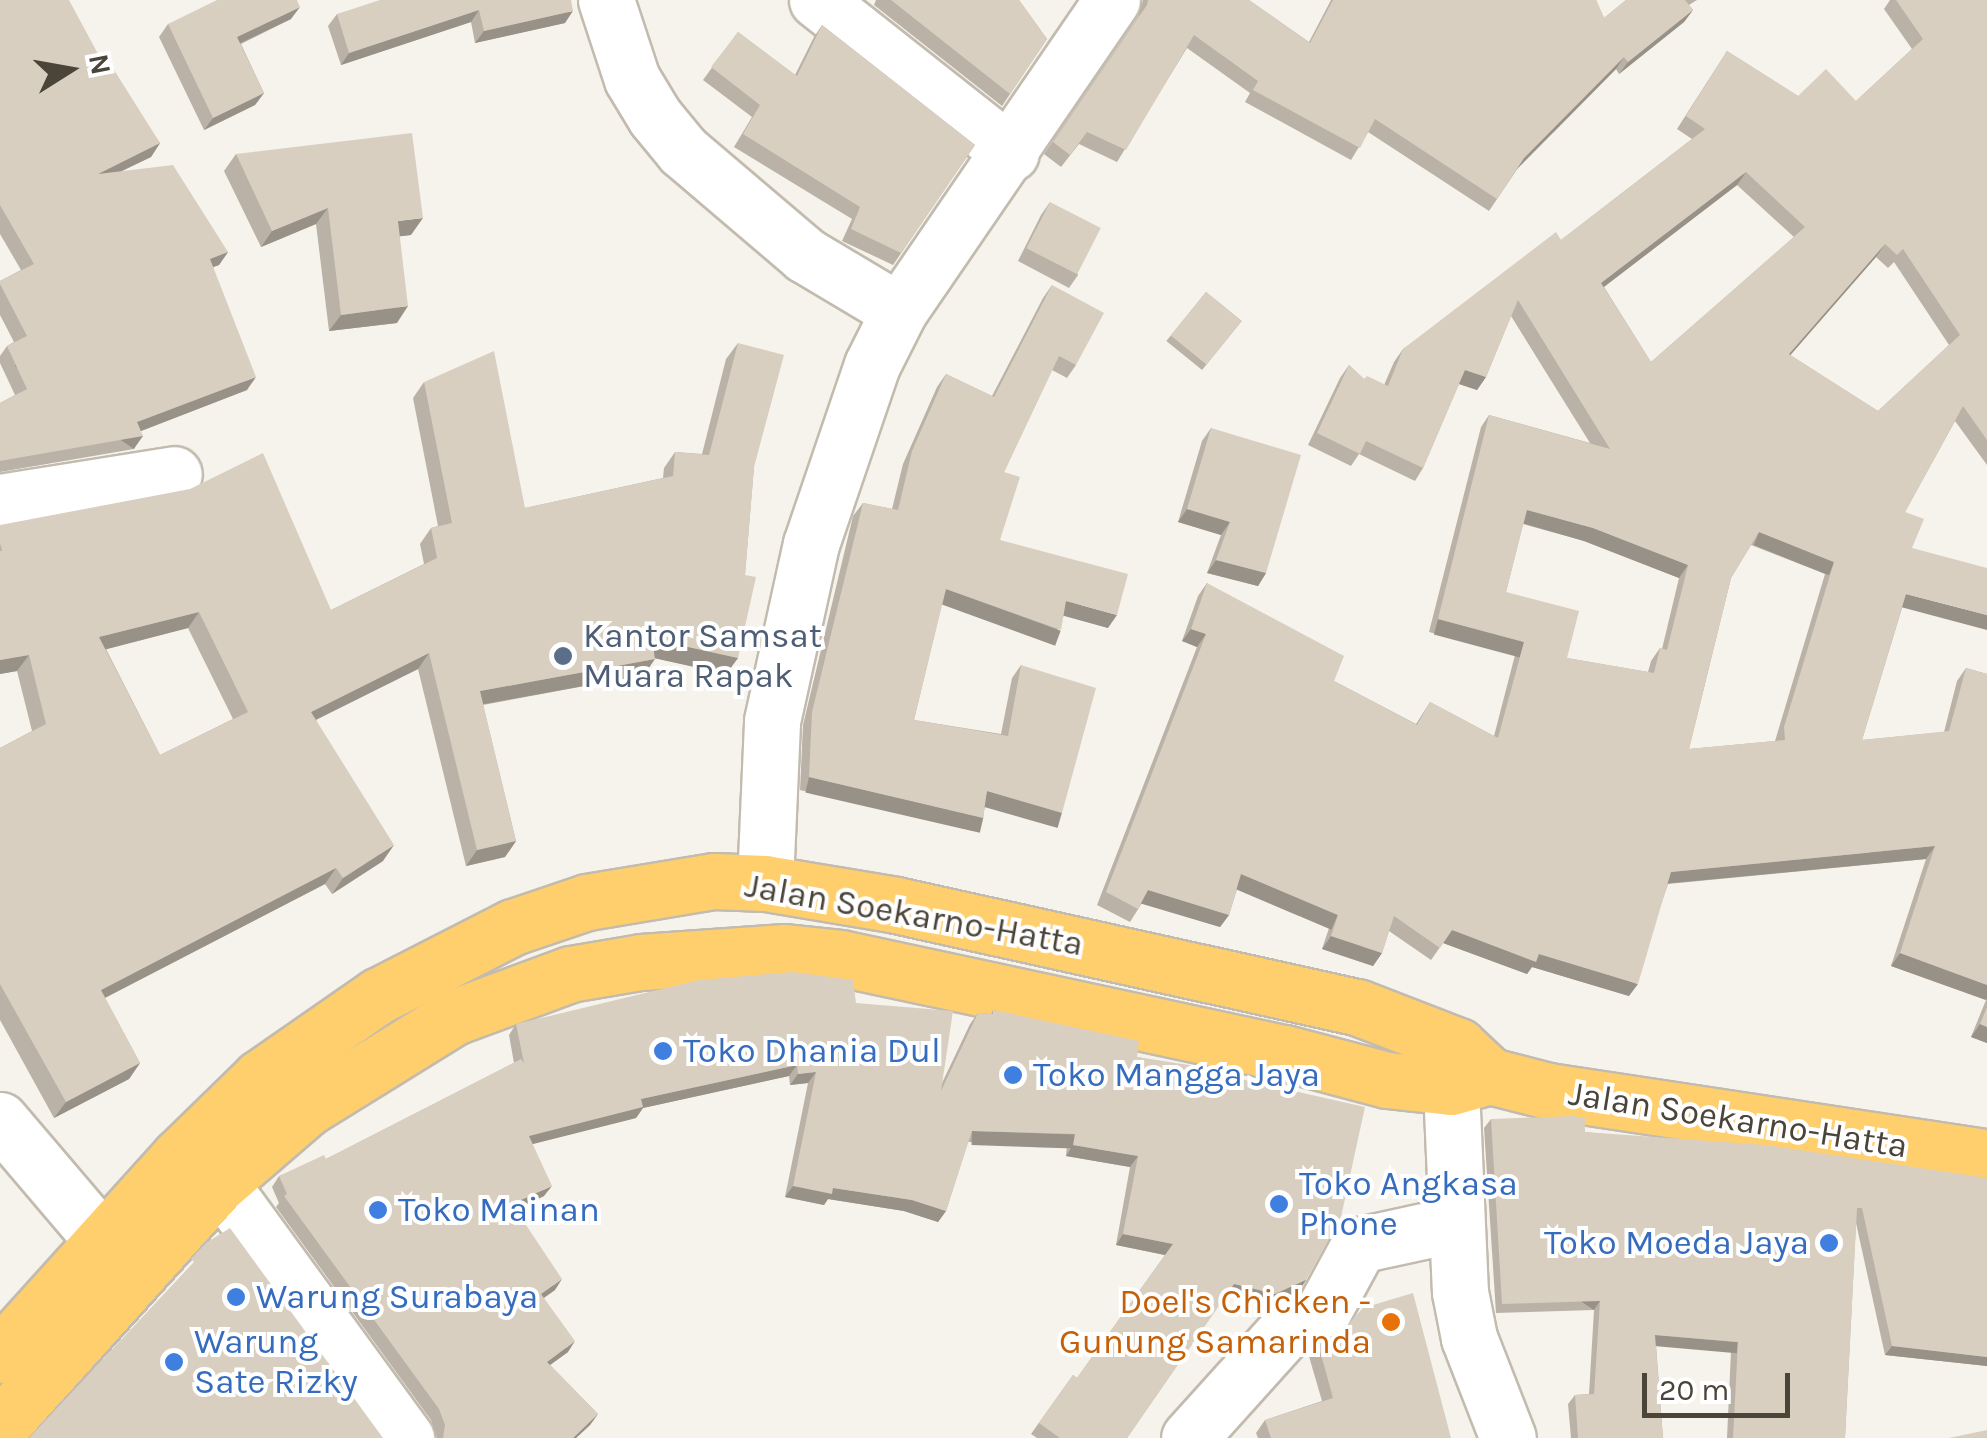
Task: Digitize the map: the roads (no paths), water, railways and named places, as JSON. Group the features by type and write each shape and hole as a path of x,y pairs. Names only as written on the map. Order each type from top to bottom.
{"highway":[{"name":"Jalan Soekarno-Hatta","path":"0,1426 120,1256 179,1156 260,1078 378,996 512,927 587,902 714,881 765,883 896,904 1293,992 1356,1008 1466,1070 1569,1094 1987,1157"},
{"name":"Jalan Soekarno-Hatta","path":"0,1355 120,1256 220,1183 307,1108 454,1017 570,974 680,957 785,952 840,958 1266,1049 1387,1080 1466,1070"}],"street":[{"path":"606,0 632,79 655,118 683,152 805,255 899,311"},
{"path":"817,0 1011,153"},
{"path":"765,883 772,721 811,544 872,364 899,311 1011,153 1112,0"},
{"path":"0,502 174,474"},
{"path":"1466,1070 1456,1224 1469,1338 1508,1438"},
{"path":"0,1120 120,1256"},
{"path":"220,1183 406,1438"},
{"path":"1190,1438 1290,1326 1320,1317 1359,1245 1456,1224"}],"place":[{"name":"Kantor Samsat Muara Rapak","path":"563,656"},
{"name":"Toko Dhania Dul","path":"663,1051"},
{"name":"Toko Mangga Jaya","path":"1013,1075"},
{"name":"Toko Angkasa Phone","path":"1279,1204"},
{"name":"Toko Mainan","path":"378,1210"},
{"name":"Toko Moeda Jaya","path":"1829,1243"},
{"name":"Warung Surabaya","path":"236,1297"},
{"name":"Doel's Chicken - Gunung Samarinda","path":"1391,1322"},
{"name":"Warung Sate Rizky","path":"174,1362"}]}
